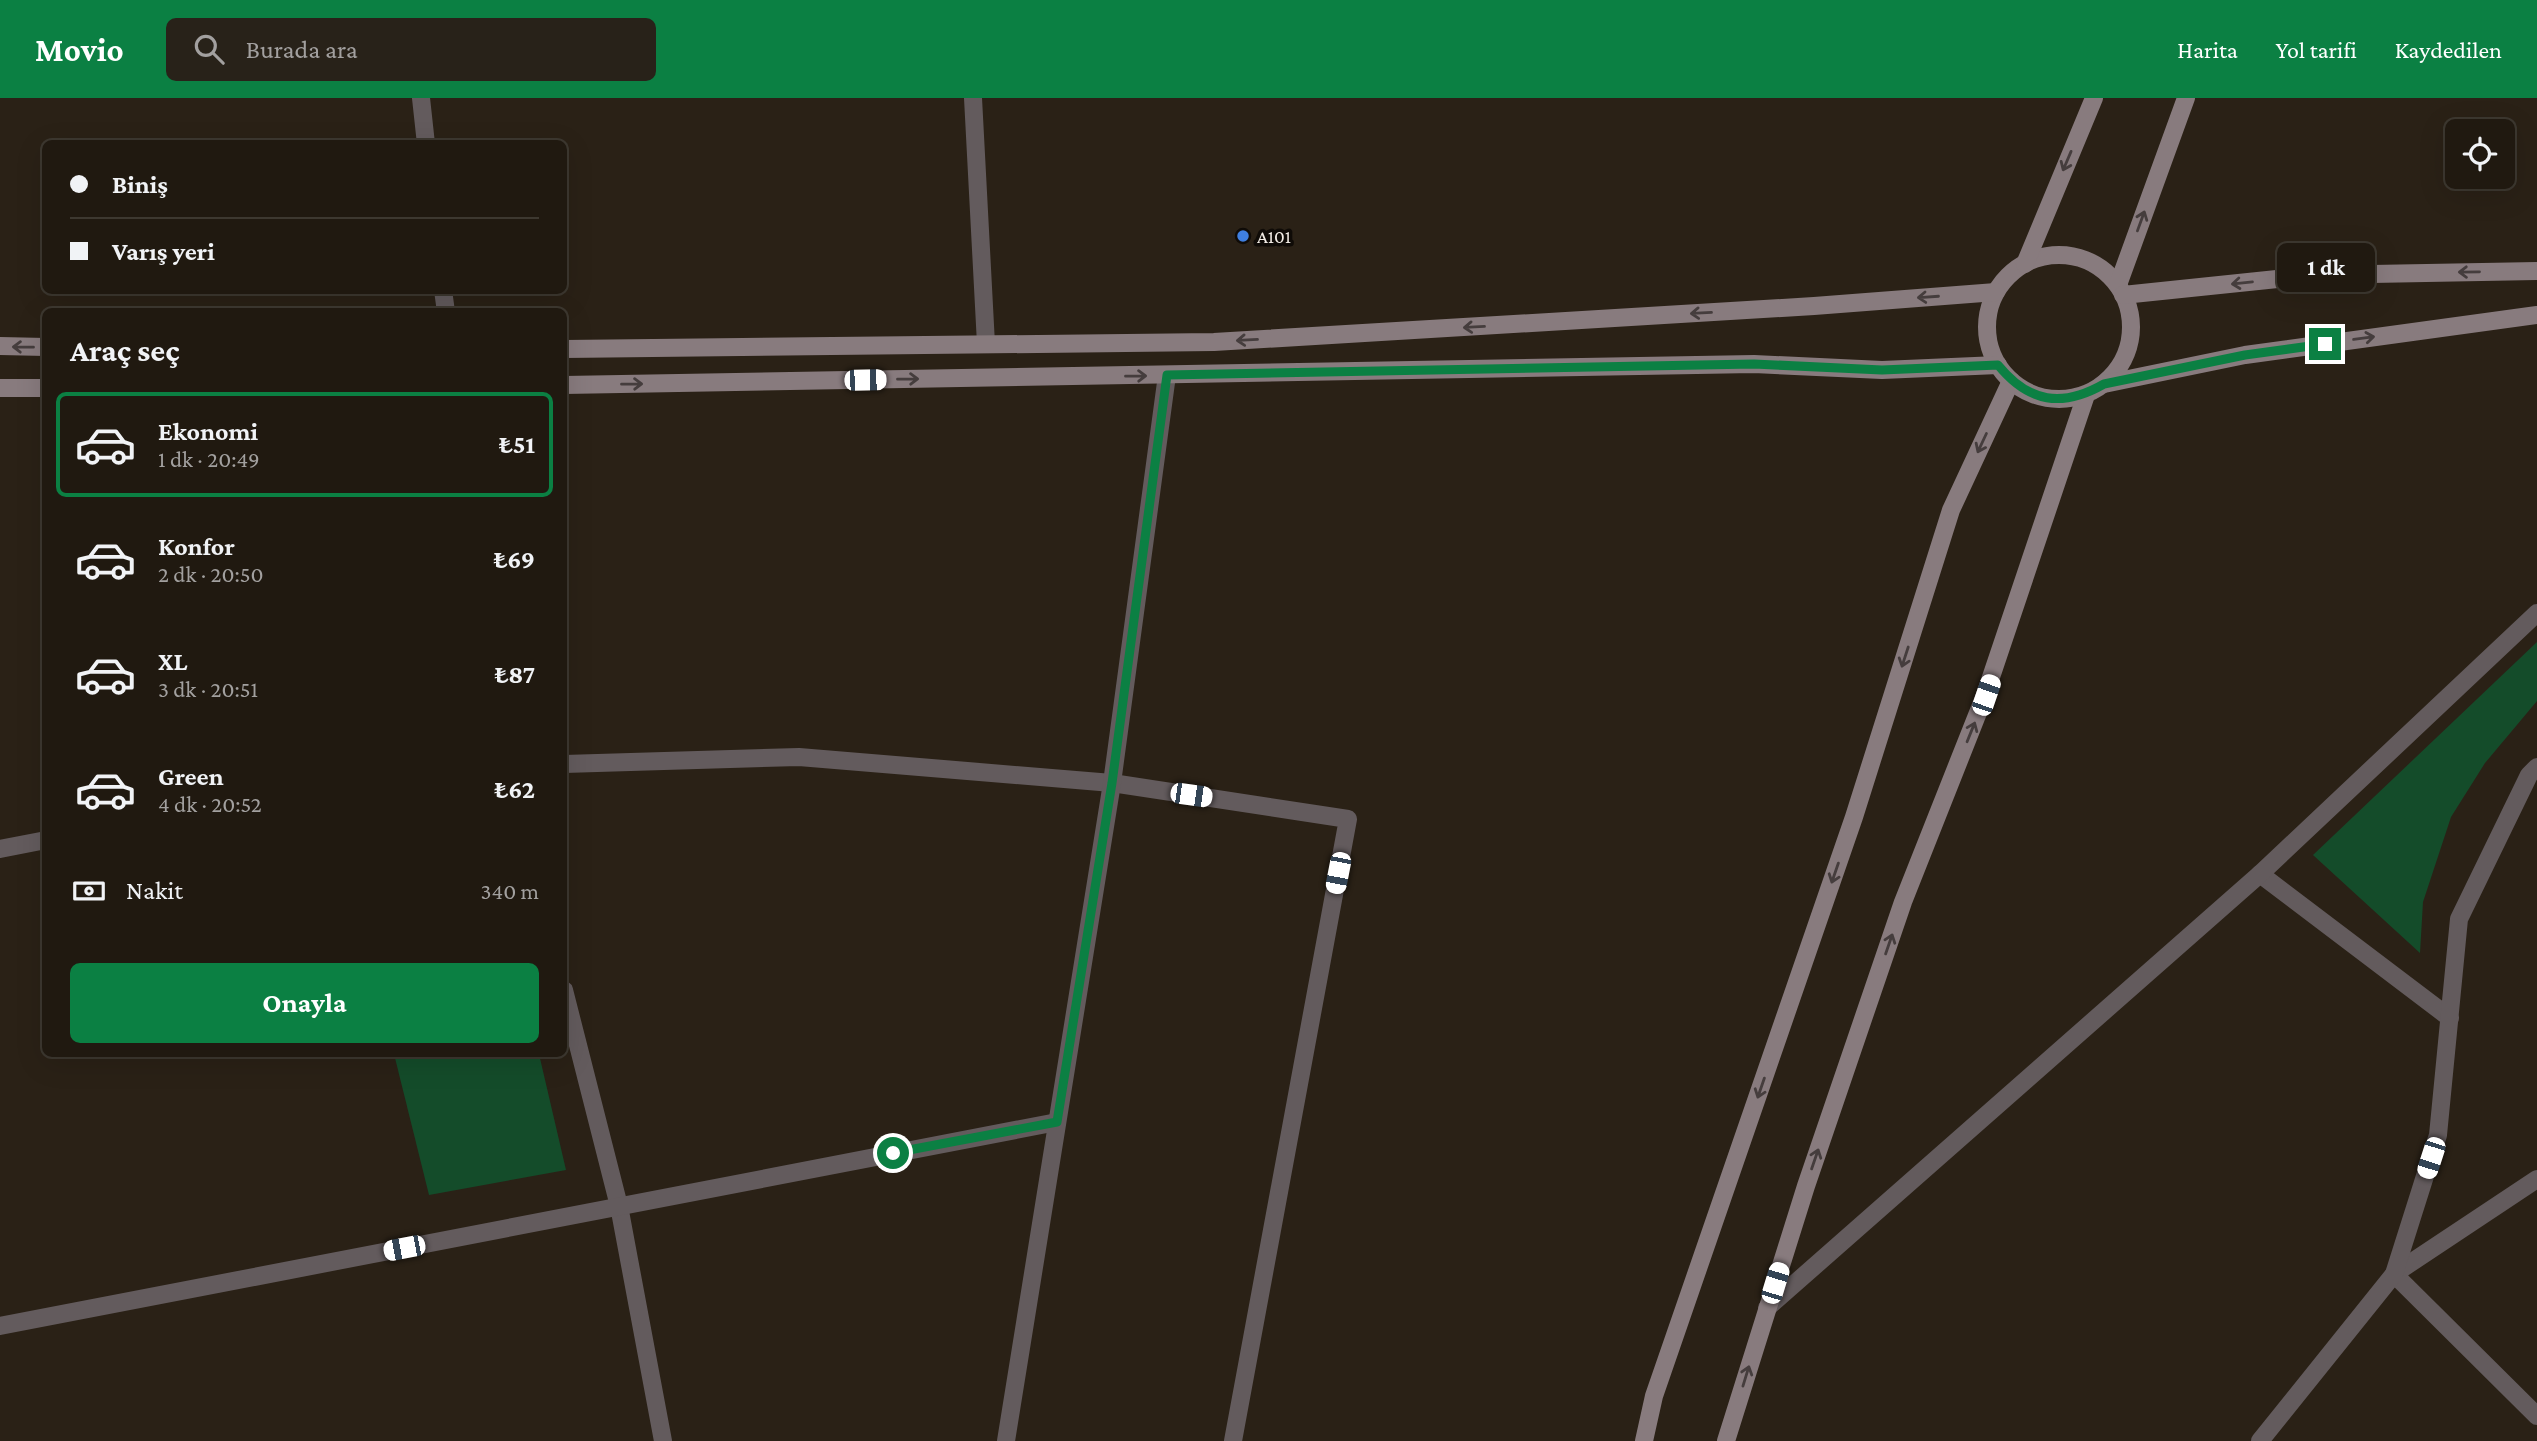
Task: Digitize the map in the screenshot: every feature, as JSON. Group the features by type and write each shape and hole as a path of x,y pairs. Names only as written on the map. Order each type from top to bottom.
{"main road":[{"path":"2025,264 2094,98"},
{"path":"2121,290 2186,98"},
{"path":"2104,384 2119,368 2129,348 2132,327 2128,305 2121,290 2104,270 2085,260 2065,255 2045,257 2025,264 2008,276 1996,292 1989,310 1987,329 1990,348 1998,365 2011,381 2027,392 2047,399 2067,399 2086,394 2104,384 2245,355 2537,314"},
{"path":"2121,290 2316,275 2537,271"},
{"path":"567,349 1214,342 1814,306 1996,292"},
{"path":"0,346 42,347"},
{"path":"567,385 1754,364 1882,370 1998,365"},
{"path":"1644,1441 1654,1396 1854,817 1951,510 2011,381"},
{"path":"0,388 42,388"},
{"path":"1727,1441 1805,1186 1903,902 1986,695 2086,394"}],"street":[{"path":"421,98 426,140"},
{"path":"973,98 986,344"},
{"path":"1006,1441 1112,783 1167,375"},
{"path":"1767,1308 2260,874 2537,613"},
{"path":"567,764 799,757 1112,783 1348,818 1233,1441"},
{"path":"2394,1274 2438,1135 2459,919 2529,775 2537,767"},
{"path":"0,849 42,842"},
{"path":"2260,874 2450,1018"},
{"path":"567,1002 619,1206 663,1441"},
{"path":"0,1326 1057,1122"},
{"path":"2259,1441 2394,1274 2537,1179"},
{"path":"2394,1274 2537,1416"}],"green space":[{"path":"2537,642 2537,701 2485,763 2451,817 2423,902 2420,953 2313,855"},
{"path":"395,1057 540,1057 566,1170 429,1195"}],"place":[{"name":"A101","path":"1243,236"}],"route":[{"path":"893,1153 1057,1122 1112,783 1167,375 1754,364 1882,370 1998,365 2011,381 2027,392 2047,399 2067,399 2086,394 2104,384 2245,355 2325,344"}]}
